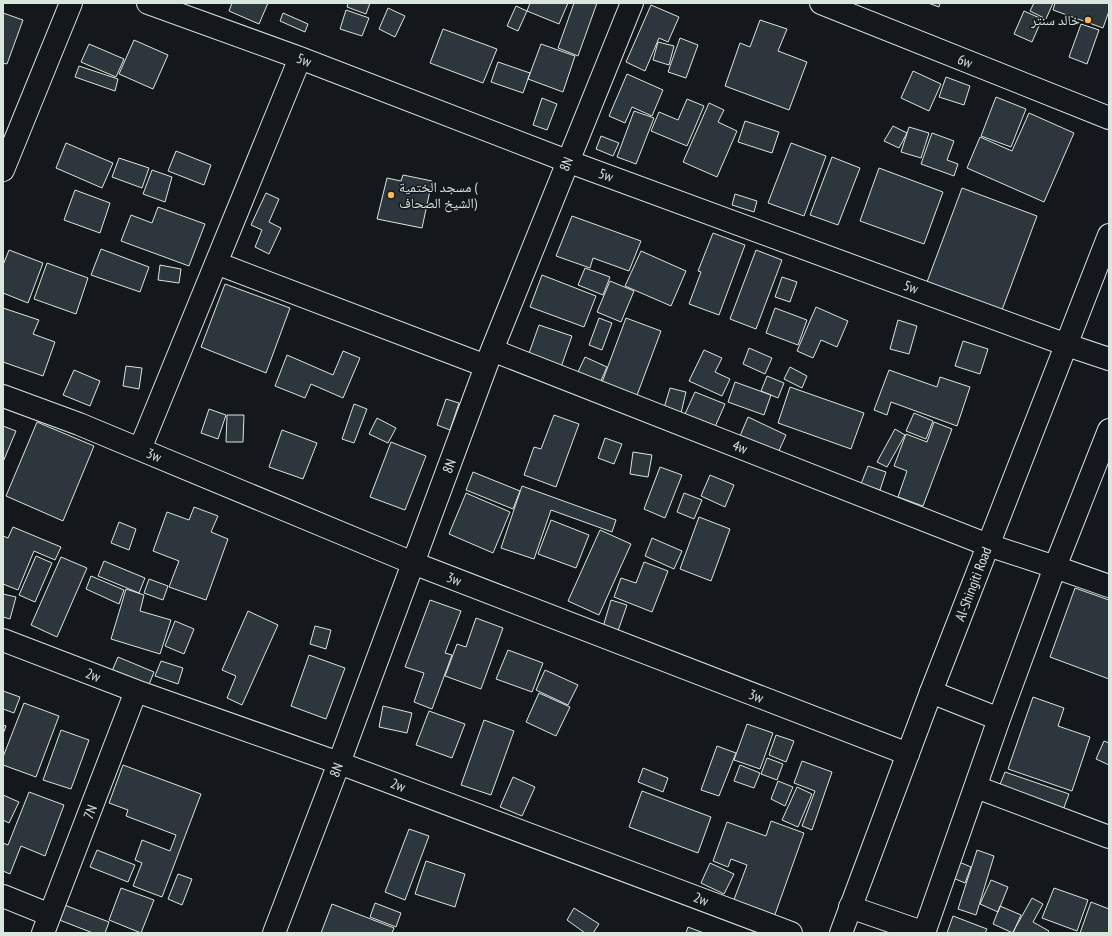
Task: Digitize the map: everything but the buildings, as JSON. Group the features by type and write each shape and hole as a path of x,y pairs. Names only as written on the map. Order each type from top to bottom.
{"street":[{"path":"3,170 71,3"},
{"name":"5w","path":"148,3 300,58 567,161 1067,345 1109,359"},
{"name":"8N","path":"274,933 339,763 489,358 567,161 632,3"},
{"name":"6w","path":"821,3 1109,118"},
{"path":"140,449 300,58"},
{"name":"Al-Shingiti Road","path":"841,933 931,692 1109,235"},
{"name":"4w","path":"216,263 489,358 988,545 1055,566 1109,586"},
{"name":"3w","path":"3,396 79,424 413,563 908,754"},
{"path":"850,907 924,933 999,719 1055,566 1109,430"},
{"name":"2w","path":"3,640 136,691 339,763 791,933"},
{"name":"7N","path":"47,924 136,691"},
{"path":"931,692 999,719"},
{"path":"976,787 1109,837"},
{"path":"3,896 47,924"}],"place":[{"name":"خالد سنتر","path":"1088,20"},
{"name":"مسجد الختمية ( الشيخ الصحاف)","path":"391,195"}]}
